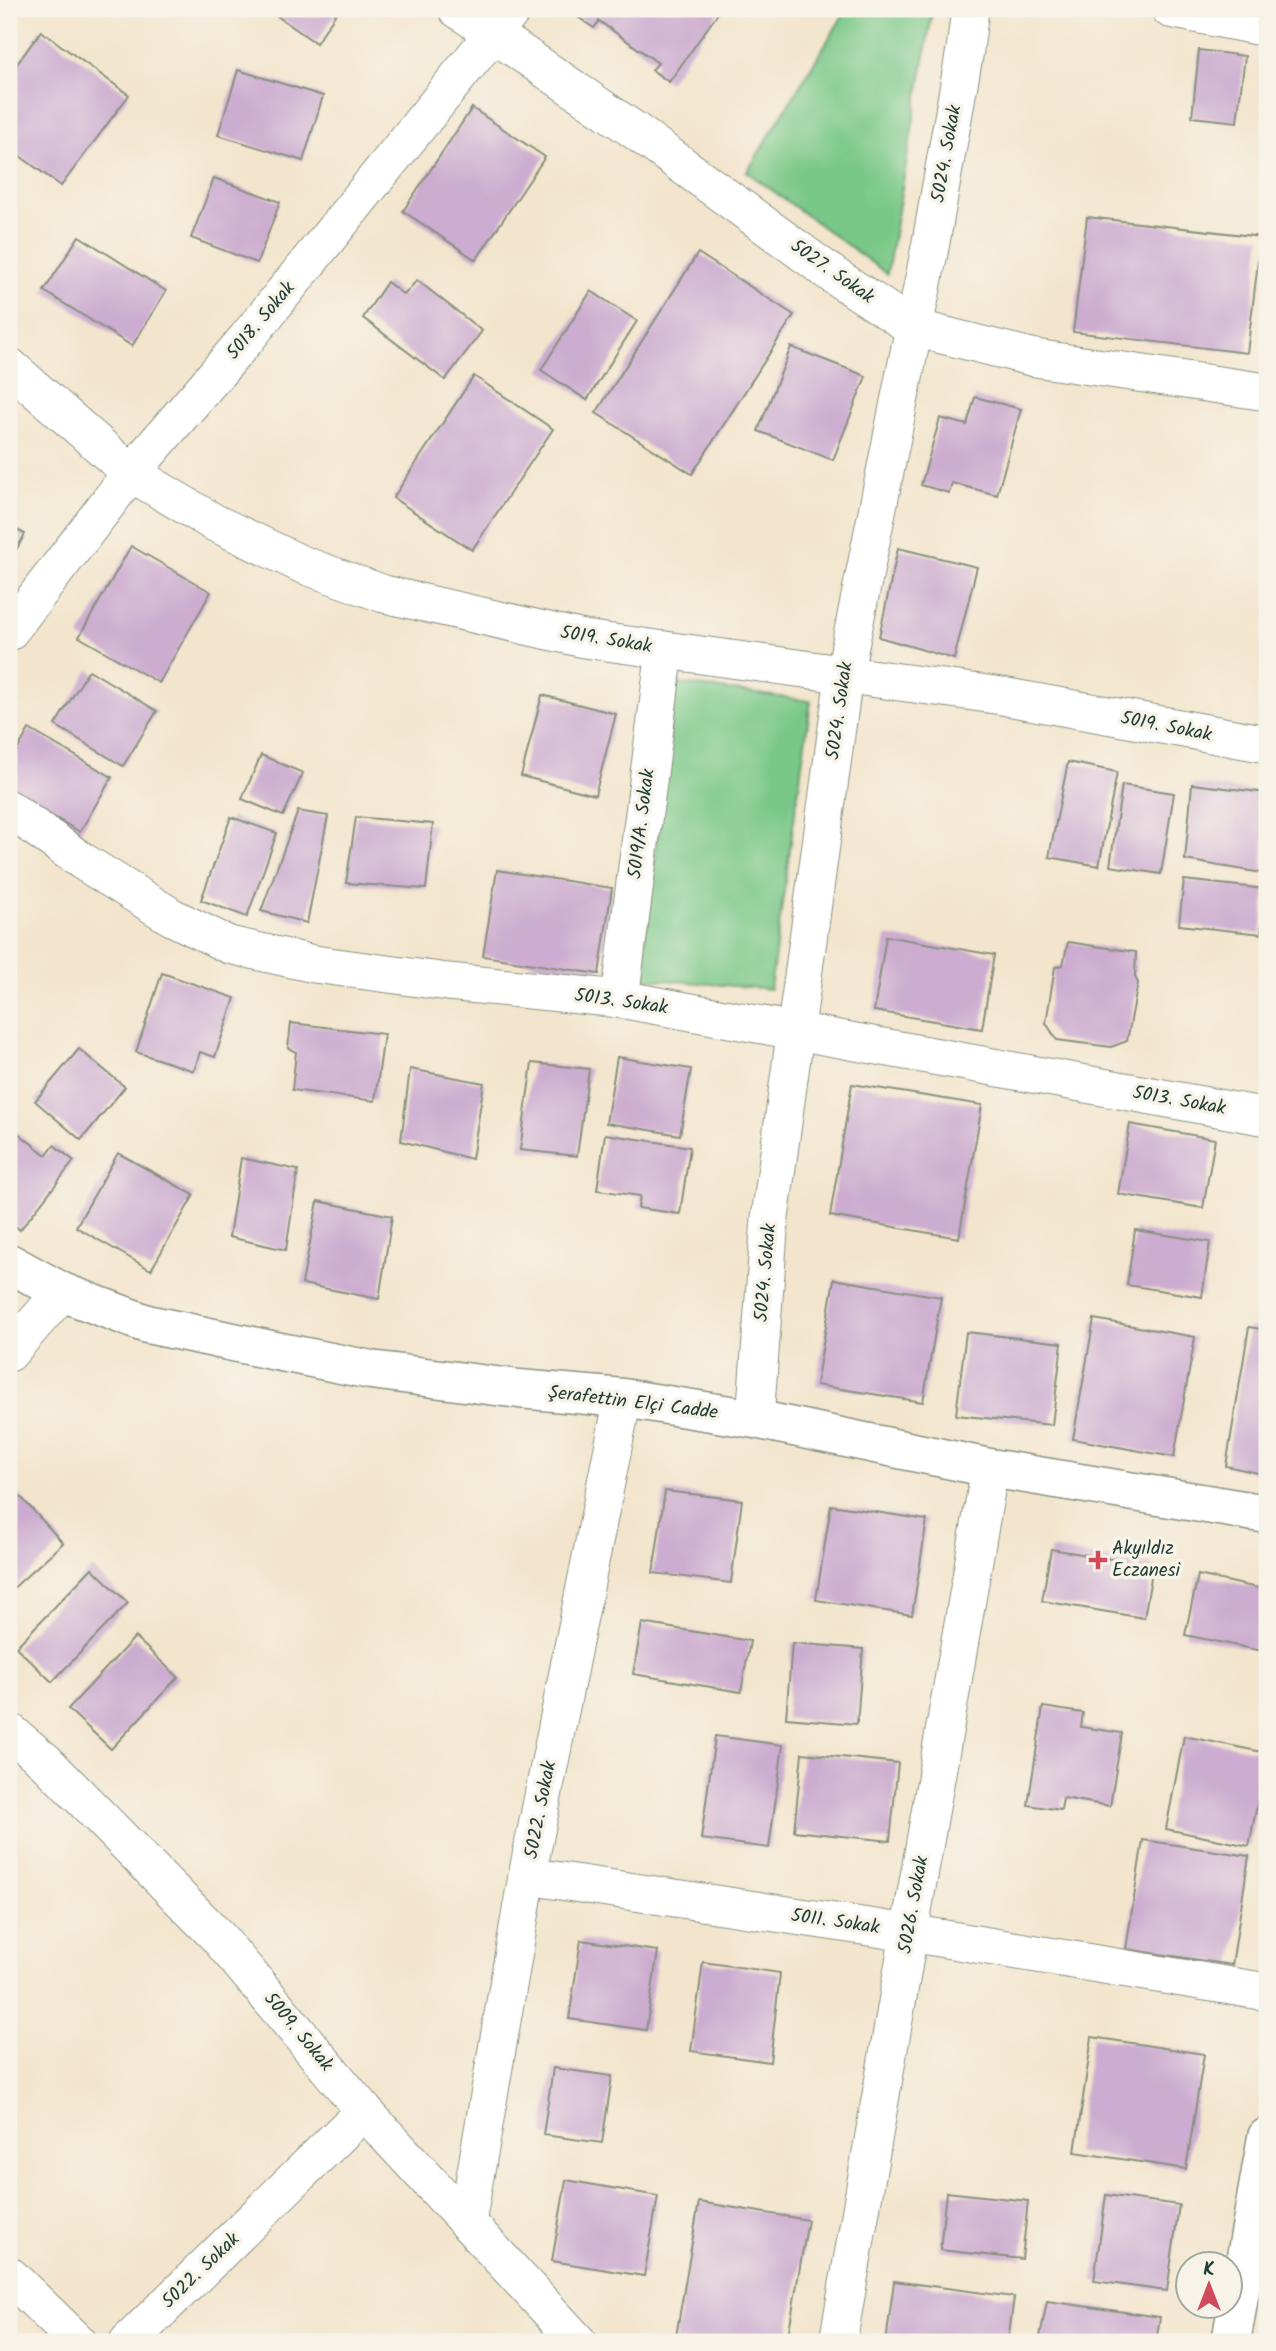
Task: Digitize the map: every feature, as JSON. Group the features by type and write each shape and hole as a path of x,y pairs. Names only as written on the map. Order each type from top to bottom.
{"street":[{"name":"5027. Sokak","path":"457,9 503,22 634,130 836,277 914,328 1035,358 1267,392"},
{"name":"5024. Sokak","path":"755,1419 770,1218 844,676 914,328 965,50 970,9"},
{"path":"1170,9 1267,28"},
{"name":"5018. Sokak","path":"9,632 131,473 247,338 503,22"},
{"name":"5019. Sokak","path":"9,366 131,473 213,522 288,558 384,594 584,639 1002,696 1267,744"},
{"name":"5019/A. Sokak","path":"620,999 665,650"},
{"name":"5013. Sokak","path":"9,809 82,861 172,917 229,945 314,964 447,982 620,999 1267,1117"},
{"name":"Şerafettin Elçi Cadde","path":"9,1263 62,1293 147,1324 372,1370 519,1389 623,1398 755,1419 990,1468 1267,1514"},
{"path":"9,1353 62,1293"},
{"name":"5022. Sokak","path":"467,2223 527,1876 623,1398"},
{"name":"5026. Sokak","path":"838,2342 880,2087 990,1468"},
{"name":"5009. Sokak","path":"9,1731 45,1761 218,1937 364,2111 578,2342"},
{"name":"5011. Sokak","path":"527,1876 909,1933 1267,1992"},
{"name":"5022. Sokak","path":"128,2342 364,2111"},
{"path":"1231,2342 1267,2137"},
{"path":"9,2275 78,2342"}],"green space":[{"path":"847,9 933,9 887,274 747,172"},
{"path":"676,683 811,701 770,989 640,978"}],"building":[{"path":"267,9 339,9 316,43"},
{"path":"575,9 721,9 669,82 652,70 658,63 599,21 594,28 572,13"},
{"path":"41,31 129,95 61,186 9,148 9,75"},
{"path":"1199,50 1245,56 1237,122 1192,117"},
{"path":"238,70 323,96 303,161 218,135"},
{"path":"472,108 545,157 476,260 403,211"},
{"path":"214,178 280,202 257,263 191,238"},
{"path":"1087,217 1261,237 1247,353 1073,332"},
{"path":"79,236 166,291 132,346 44,291"},
{"path":"698,253 794,315 692,474 596,413"},
{"path":"417,280 482,331 445,380 363,318 387,282 404,295"},
{"path":"591,291 637,321 587,400 541,370"},
{"path":"791,347 866,376 833,460 758,431"},
{"path":"474,376 553,429 472,550 393,498"},
{"path":"975,397 1021,409 997,495 952,483 949,493 921,485 940,418 967,425"},
{"path":"9,526 25,534 9,563"},
{"path":"131,546 211,592 159,683 79,637"},
{"path":"898,548 977,567 954,659 879,637"},
{"path":"89,670 157,711 123,766 55,725"},
{"path":"542,695 616,714 595,795 521,776"},
{"path":"29,729 112,777 80,832 9,791 9,765"},
{"path":"261,755 303,773 283,816 242,799"},
{"path":"1068,762 1117,772 1099,866 1049,857"},
{"path":"1192,784 1267,793 1262,873 1185,860"},
{"path":"1122,785 1174,793 1161,874 1110,866"},
{"path":"298,811 328,816 307,923 261,911"},
{"path":"231,817 277,833 247,917 201,900"},
{"path":"356,817 433,824 426,889 346,883"},
{"path":"497,870 612,888 599,974 483,956"},
{"path":"1184,880 1265,889 1261,934 1179,925"},
{"path":"886,936 994,955 982,1029 874,1011"},
{"path":"1068,942 1136,952 1135,977 1138,983 1127,1041 1111,1047 1057,1040 1046,1023 1055,967 1063,965"},
{"path":"162,973 235,998 215,1057 200,1052 194,1071 136,1052"},
{"path":"291,1023 384,1034 375,1101 292,1090 296,1052 288,1048"},
{"path":"79,1049 125,1087 81,1140 35,1101"},
{"path":"617,1057 691,1069 680,1135 606,1123"},
{"path":"532,1063 589,1069 577,1156 520,1150"},
{"path":"410,1069 484,1083 472,1159 401,1141"},
{"path":"852,1084 982,1105 959,1238 830,1216"},
{"path":"1130,1124 1215,1139 1203,1208 1118,1194"},
{"path":"9,1126 46,1155 54,1145 74,1161 20,1230 9,1221"},
{"path":"605,1134 690,1147 680,1214 638,1208 640,1196 597,1190"},
{"path":"118,1153 194,1195 151,1270 76,1227"},
{"path":"241,1158 298,1170 286,1250 229,1237"},
{"path":"318,1201 392,1216 379,1299 302,1284"},
{"path":"1135,1230 1210,1242 1202,1297 1127,1285"},
{"path":"834,1279 941,1297 923,1402 816,1385"},
{"path":"1267,1281 1267,1306 1261,1305"},
{"path":"1094,1319 1195,1337 1174,1457 1073,1439"},
{"path":"1249,1327 1267,1330 1267,1475 1226,1466"},
{"path":"966,1332 1062,1343 1052,1425 956,1415"},
{"path":"9,1484 63,1543 9,1592"},
{"path":"665,1491 742,1500 731,1583 653,1573"},
{"path":"831,1505 927,1520 912,1615 816,1600"},
{"path":"1051,1549 1153,1566 1144,1618 1042,1601"},
{"path":"92,1568 128,1603 52,1682 16,1647"},
{"path":"1198,1575 1267,1590 1267,1652 1185,1635"},
{"path":"642,1623 750,1641 741,1692 633,1674"},
{"path":"135,1637 178,1677 111,1749 68,1709"},
{"path":"792,1643 863,1649 857,1724 786,1718"},
{"path":"1043,1707 1083,1713 1081,1727 1122,1733 1110,1806 1063,1798 1061,1810 1028,1805"},
{"path":"715,1736 783,1745 769,1848 701,1839"},
{"path":"1184,1736 1267,1753 1249,1846 1166,1829"},
{"path":"802,1753 898,1763 890,1841 794,1831"},
{"path":"1143,1840 1249,1856 1232,1965 1126,1949"},
{"path":"581,1940 658,1951 646,2030 569,2019"},
{"path":"703,1962 780,1973 770,2062 691,2051"},
{"path":"1092,2037 1204,2054 1186,2169 1075,2152"},
{"path":"553,2068 612,2076 602,2143 543,2135"},
{"path":"566,2180 658,2196 644,2276 552,2261"},
{"path":"946,2192 1028,2201 1022,2259 940,2250"},
{"path":"1106,2195 1179,2205 1167,2291 1094,2281"},
{"path":"699,2202 808,2220 787,2342 675,2342"},
{"path":"894,2281 1014,2297 1008,2342 886,2342"},
{"path":"1047,2301 1160,2317 1156,2342 1039,2342"}],"place":[{"name":"Akyıldız Eczanesi","path":"1098,1560"}]}
